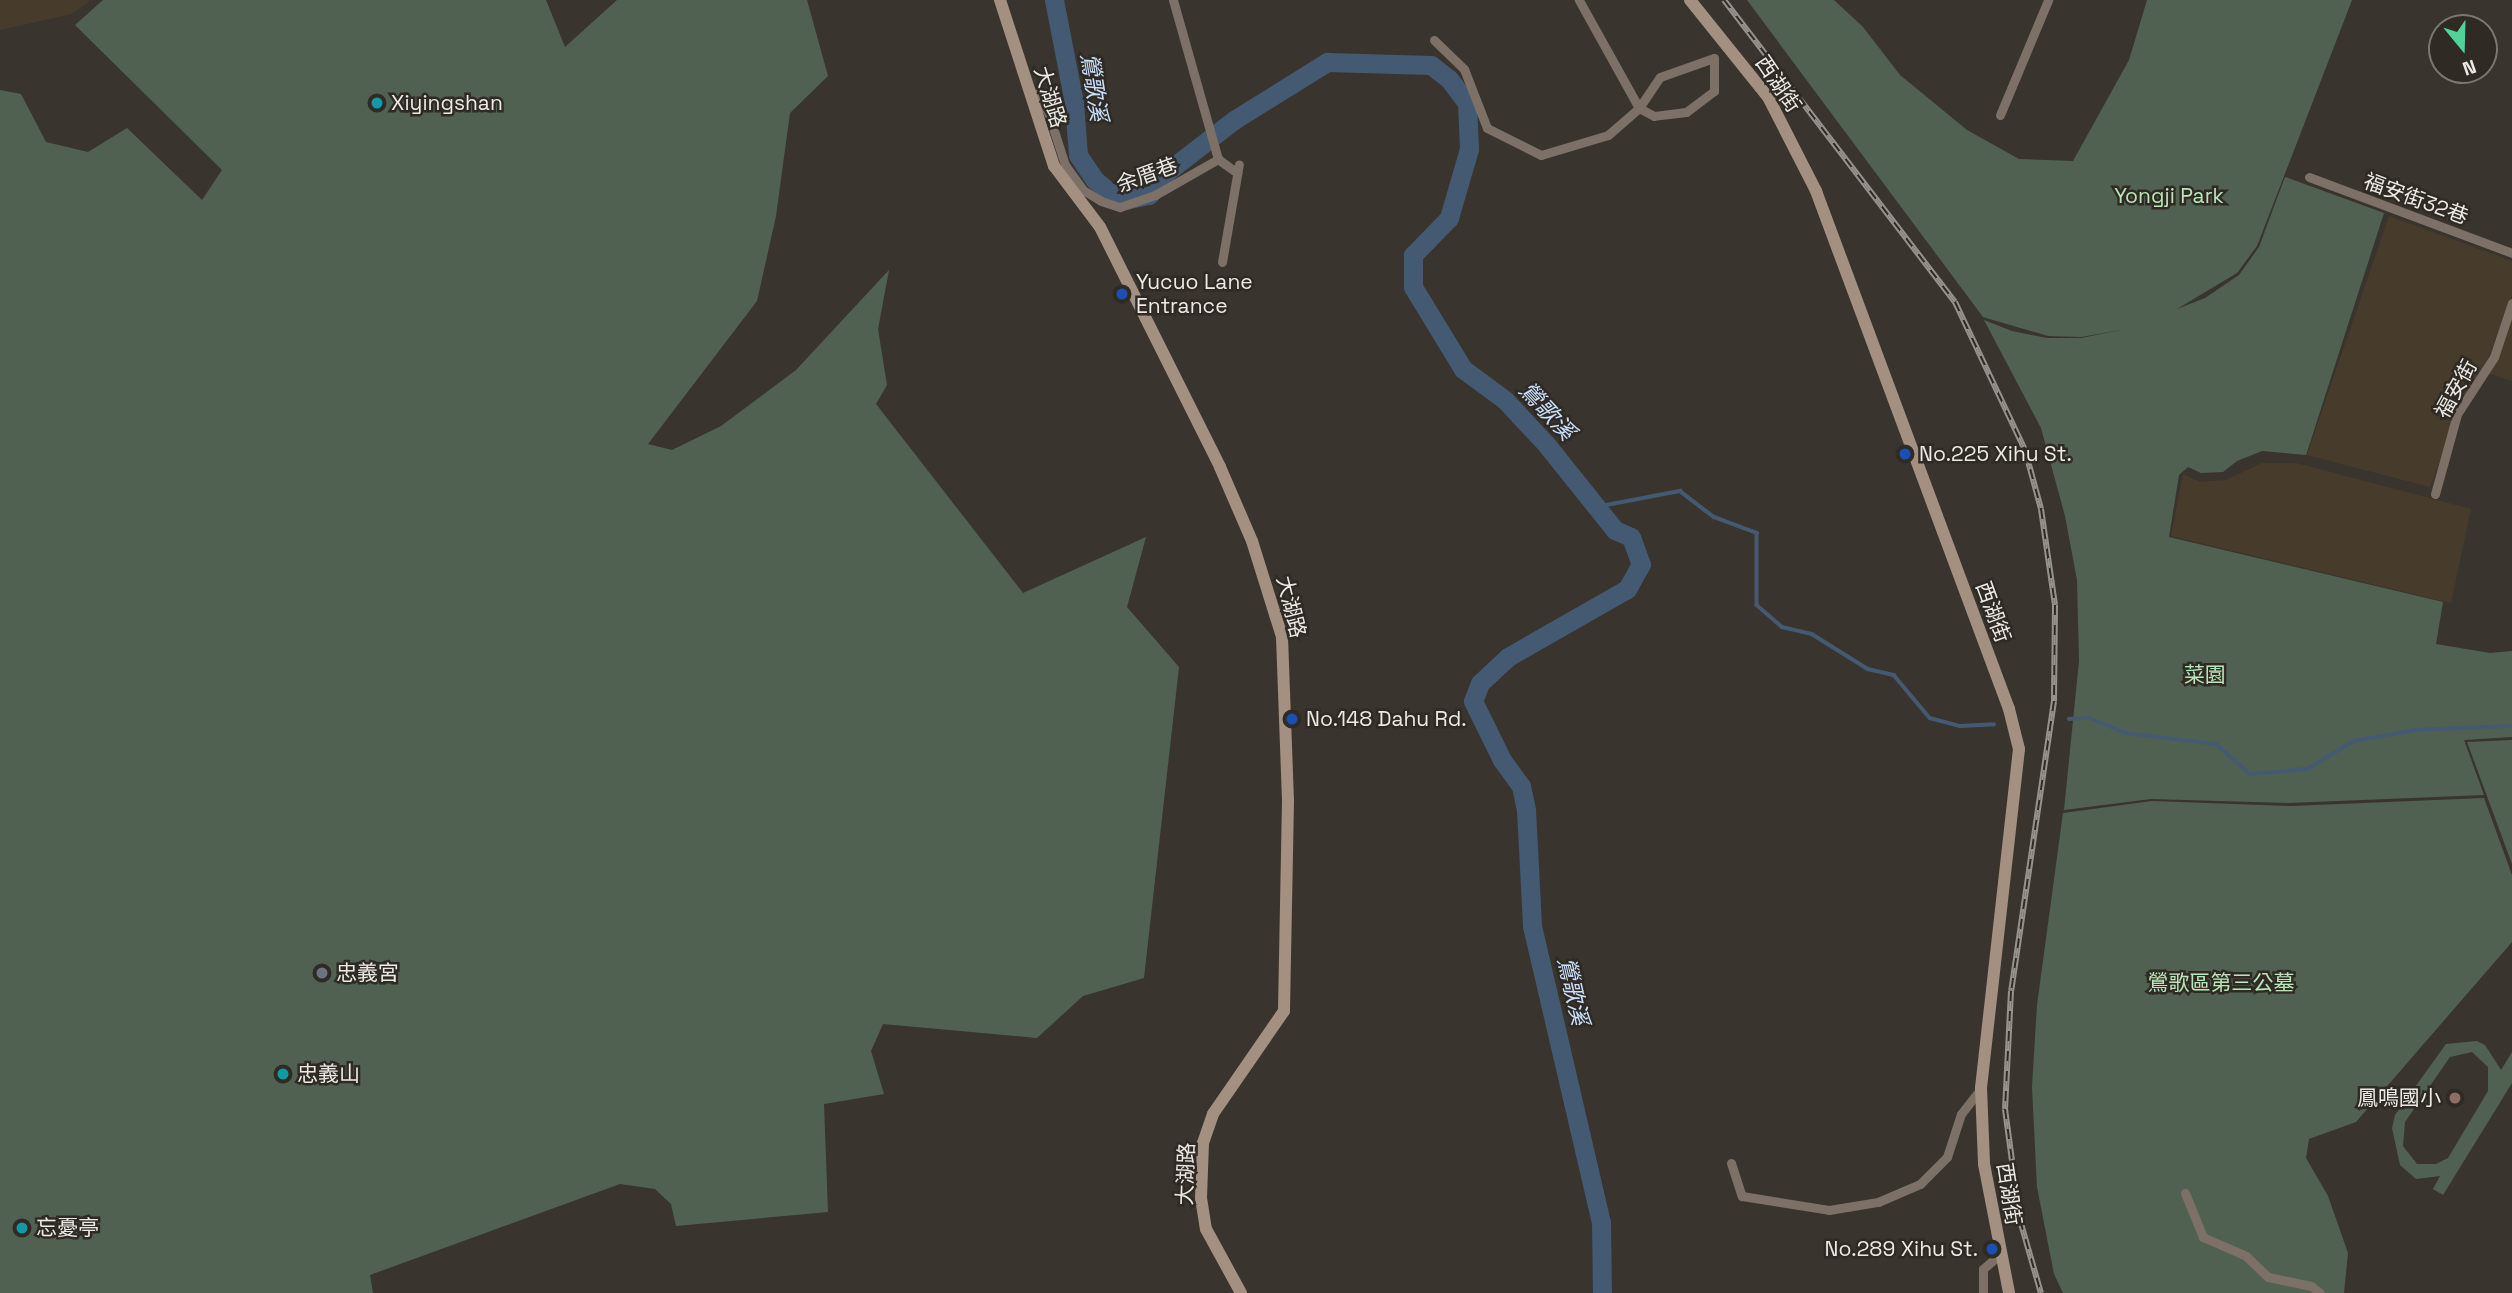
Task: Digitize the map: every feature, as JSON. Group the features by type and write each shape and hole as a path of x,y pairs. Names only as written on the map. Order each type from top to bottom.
{"street":[{"name":"大湖路","path":"1000,0 1054,166 1100,227 1220,467 1252,541 1282,637 1287,801 1284,1011 1213,1114 1203,1143 1201,1198 1206,1229 1241,1293"},
{"path":"1173,0 1218,159 1238,169 1222,261"},
{"path":"1434,40 1464,69 1486,128 1541,155 1608,135 1639,108 1660,77 1714,58 1714,91 1686,112 1654,116 1639,108 1579,0"},
{"name":"西湖街","path":"1690,0 1768,97 1816,191 2009,709 2019,749 1981,1088 1984,1164 2009,1293"},
{"path":"2000,115 2048,0"},
{"name":"余厝巷","path":"1026,82 1048,112 1065,165 1083,190 1101,201 1119,207 1156,195 1218,159"},
{"name":"福安街32巷","path":"2309,177 2512,253"},
{"name":"福安街","path":"2435,494 2457,414 2494,356 2512,303"},
{"path":"1731,1163 1742,1196 1829,1210 1878,1202 1920,1184 1947,1157 1961,1114 1981,1088"},
{"path":"2185,1193 2203,1237 2246,1256 2268,1277 2311,1286 2320,1293"},
{"path":"1983,1293 1983,1269 2000,1254"}],"shaded area":[{"path":"0,0 91,0 72,14 0,30"},
{"path":"2389,216 2512,261 2512,295 2489,356 2457,414 2430,487 2307,455"},
{"path":"2512,321 2512,381 2487,373"},
{"path":"2262,463 2296,463 2471,509 2451,603 2171,536 2183,474 2200,482 2226,480"}],"green space":[{"path":"103,0 546,0 565,47 617,0 807,0 828,76 790,113 776,216 757,301 648,444 672,450 721,426 796,370 889,270 878,329 887,385 876,404 1023,593 1146,537 1127,607 1179,667 1144,978 1083,996 1037,1038 883,1024 871,1051 884,1094 824,1104 828,1212 676,1226 671,1204 655,1189 620,1184 370,1275 373,1293 0,1293 0,90 21,94 46,142 88,152 127,128 202,200 222,170 75,25"},
{"name":"菜園","path":"1747,0 1834,0 1863,27 1900,75 1967,130 2019,159 2073,161 2129,60 2147,0 2352,0 2257,246 2237,273 2177,309 2205,298 2239,275 2259,247 2285,177 2384,213 2306,455 2262,451 2237,461 2223,472 2201,473 2188,467 2179,475 2169,537 2443,602 2436,644 2490,653 2512,651 2512,737 2464,740 2484,795 2289,803 2151,799 2064,810 2079,661 2077,580 2065,516 2041,428 1984,320 2012,331 2047,338 2081,338 2126,329 2081,337 2048,336 1983,317"},
{"path":"2512,740 2512,864 2467,742"},
{"name":"鶯歌區第三公墓","path":"2484,798 2512,875 2512,942 2356,1122 2309,1139 2306,1158 2328,1196 2348,1253 2344,1293 2063,1293 2054,1274 2037,1187 2032,1087 2037,1005 2063,813 2152,801 2291,806"},
{"path":"2477,1041 2485,1045 2501,1070 2512,1052 2512,1083 2443,1195 2433,1189 2440,1176 2416,1179 2400,1165 2392,1128 2395,1115 2446,1044","holes":["2472,1052 2488,1067 2488,1091 2448,1158 2436,1164 2417,1164 2403,1146 2405,1122 2450,1057"]}],"waterway":[{"name":"鶯歌溪","path":"1054,0 1074,103 1078,155 1095,180 1120,201 1149,195 1168,171 1234,120 1327,62 1431,65 1449,79 1467,103 1469,149 1449,218 1413,255 1413,287 1463,369 1505,400 1546,444 1615,530 1631,537 1641,564 1627,589 1508,657 1480,683 1473,701 1502,760 1521,786 1526,810 1532,926 1601,1222 1602,1293"},
{"path":"1596,507 1680,491 1714,517 1757,533 1757,605 1782,627 1812,634 1868,669 1894,675 1930,718 1960,726 1994,724"},
{"path":"2069,719 2090,718 2125,733 2216,744 2250,774 2307,769 2354,741 2415,730 2512,726"}],"railway":[{"path":"1724,0 1955,302 2025,450 2041,509 2055,605 2054,701 2011,991 2005,1109 2020,1220 2041,1293"}],"place":[{"name":"Xiyingshan","path":"377,103"},
{"name":"Yucuo Lane Entrance","path":"1122,294"},
{"name":"No.225 Xihu St.","path":"1905,454"},
{"name":"No.148 Dahu Rd.","path":"1292,719"},
{"name":"忠義宮","path":"322,973"},
{"name":"忠義山","path":"283,1074"},
{"name":"鳳鳴國小","path":"2455,1098"},
{"name":"忘憂亭","path":"22,1228"},
{"name":"No.289 Xihu St.","path":"1992,1249"}],"park label":[{"name":"Yongji Park","path":"2169,196"}]}
